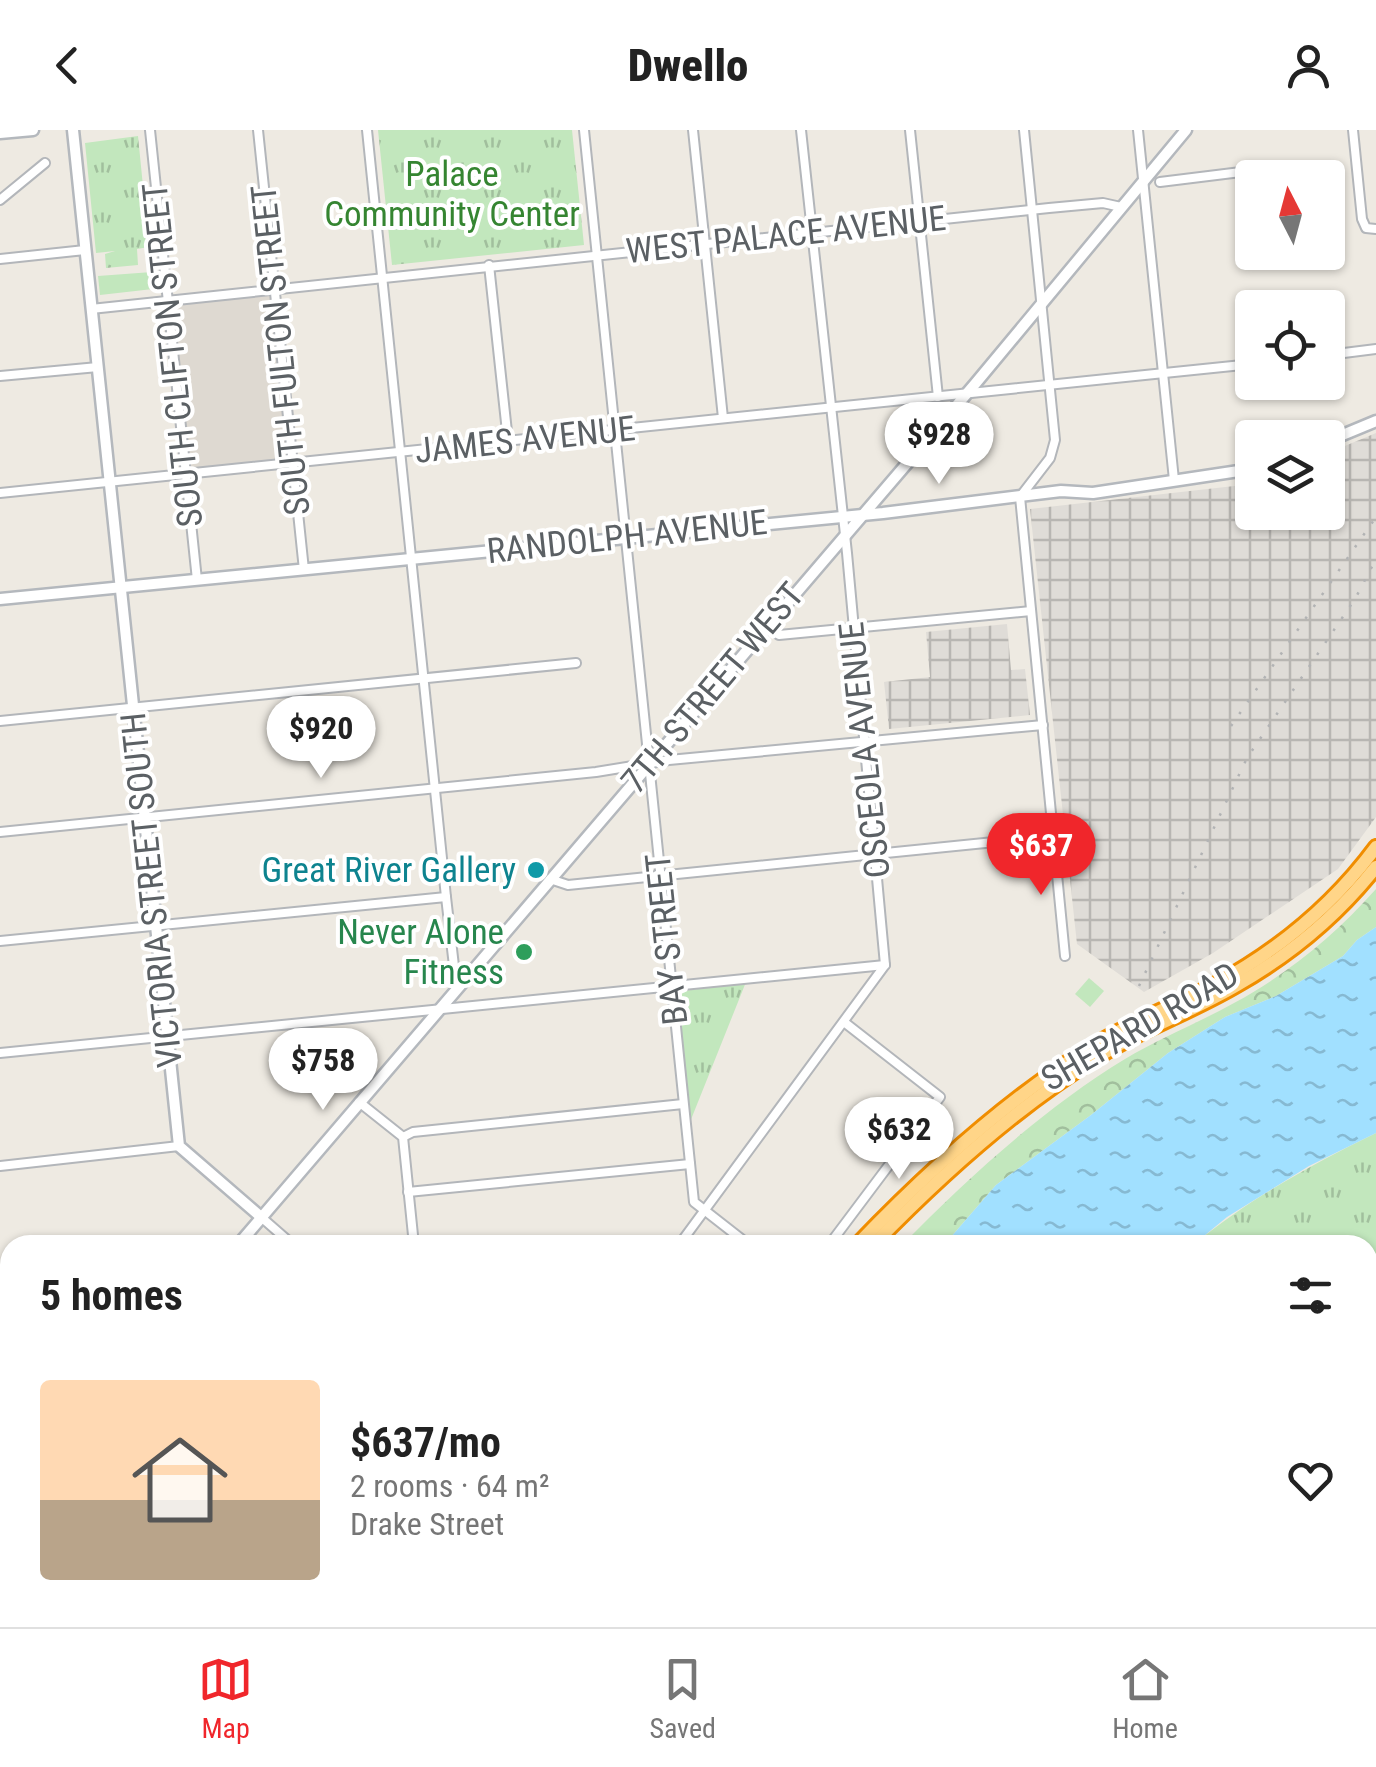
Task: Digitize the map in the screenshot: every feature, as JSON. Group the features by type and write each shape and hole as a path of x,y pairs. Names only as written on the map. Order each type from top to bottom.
{"highway":[{"name":"SHEPARD ROAD","path":"867,1235 935,1170 1039,1082 1127,1026 1254,961 1324,907 1376,847"},
{"name":"SHEPARD ROAD","path":"883,1235 942,1179 1045,1092 1132,1036 1216,997 1260,971 1321,924 1376,867"}],"street":[{"path":"0,134 33,130"},
{"name":"VICTORIA STREET SOUTH","path":"73,130 179,1146"},
{"name":"SOUTH CLIFTON STREET","path":"150,130 197,580"},
{"name":"SOUTH FULTON STREET","path":"258,130 304,570"},
{"path":"367,130 446,897 454,966 462,981"},
{"name":"BAY STREET","path":"584,130 683,1104 694,1202 704,1212"},
{"path":"693,130 723,418"},
{"path":"801,130 842,516"},
{"path":"910,130 938,397"},
{"path":"1024,130 1054,447 1020,496 1066,956"},
{"path":"1138,130 1174,480"},
{"name":"7TH STREET WEST","path":"246,1235 1186,130"},
{"path":"1353,130 1362,219 1371,228"},
{"path":"0,200 45,163"},
{"path":"1160,182 1235,173"},
{"name":"WEST PALACE AVENUE","path":"91,308 1103,202 1122,207"},
{"path":"0,259 86,250"},
{"path":"489,266 508,441"},
{"path":"1345,353 1375,349 1376,361"},
{"name":"JAMES AVENUE","path":"0,493 1235,366"},
{"path":"0,376 98,367"},
{"path":"1345,434 1376,422"},
{"name":"RANDOLPH AVENUE","path":"0,599 1060,491 1093,493 1235,471"},
{"name":"OSCEOLA AVENUE","path":"842,516 886,965"},
{"path":"766,626 779,635 1031,610"},
{"path":"0,720 576,663"},
{"path":"0,832 1043,726"},
{"path":"550,879 568,885 1054,836"},
{"path":"0,941 446,897"},
{"path":"0,1053 886,965"},
{"path":"687,1235 886,965"},
{"path":"836,1235 940,1097 844,1022"},
{"path":"359,1102 403,1137 413,1235"},
{"path":"403,1137 413,1132 683,1104"},
{"path":"0,1166 179,1146 282,1235"},
{"path":"408,1192 690,1164"},
{"path":"704,1212 735,1235"}],"shaded area":[{"path":"270,293 289,459 190,470 171,304"},
{"path":"1376,433 1376,817 1338,869 1213,953 1144,992 1077,944 1030,509 1235,486 1235,530 1345,530 1345,446"},
{"path":"1007,624 1011,670 1025,669 1030,715 889,729 884,682 930,677 926,632"}],"green space":[{"name":"Palace Community Center","path":"378,130 572,130 584,245 392,265"},
{"path":"138,136 149,247 137,249 138,265 106,268 105,254 115,251 96,253 85,143"},
{"path":"152,272 153,289 100,295 98,276"},
{"path":"1376,889 1376,927 1343,956 1276,996 1225,1017 1168,1053 996,1185 953,1235 912,1235 980,1169 1065,1100 1125,1059 1273,979 1344,922"},
{"path":"1089,978 1104,991 1090,1007 1075,994"},
{"path":"746,982 690,1122 678,998 684,991"},
{"path":"1376,1133 1376,1235 1206,1235 1281,1184"}],"water":[{"path":"1376,927 1376,1133 1309,1166 1205,1235 953,1235 996,1185 1168,1053 1225,1017 1276,996 1343,956"}],"railway":[{"path":"1231,726 1376,517"},
{"path":"1139,986 1247,758 1355,599 1376,559"}],"place":[{"name":"Great River Gallery","path":"536,870"},
{"name":"Never Alone Fitness","path":"524,952"}]}
